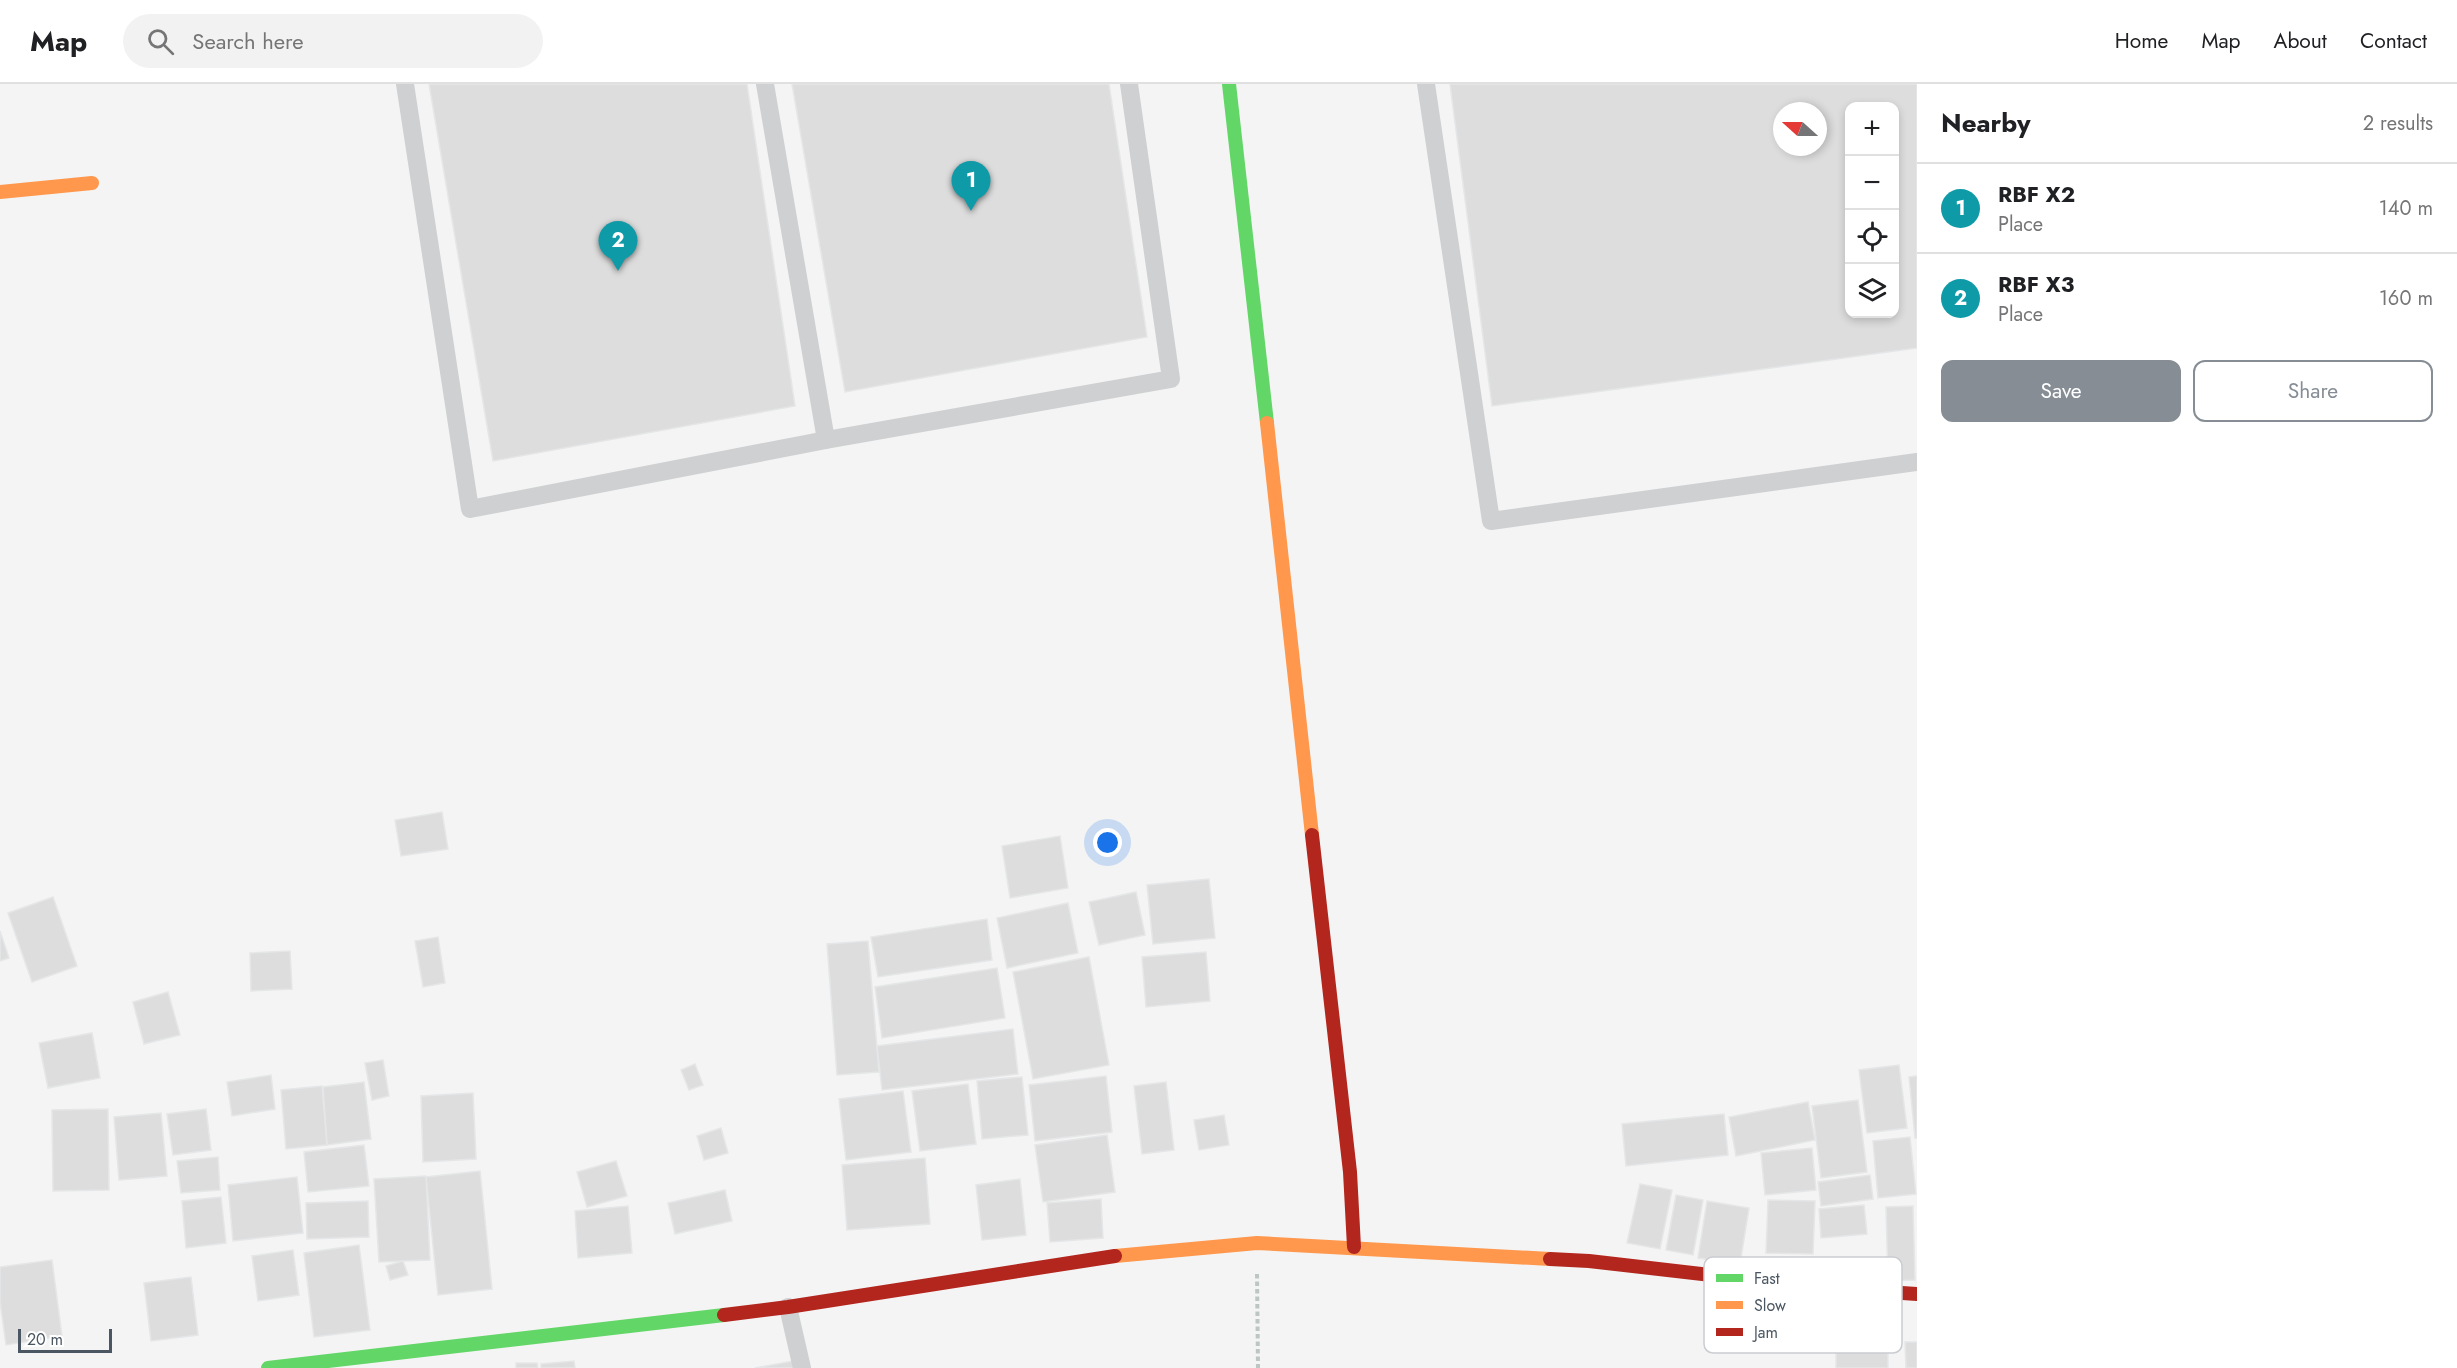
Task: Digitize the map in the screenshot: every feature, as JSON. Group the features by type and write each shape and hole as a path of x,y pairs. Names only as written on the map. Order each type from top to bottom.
{"street":[{"path":"1229,84 1350,1172 1354,1247"},
{"path":"0,192 92,183"},
{"path":"268,1368 788,1306 1137,1253 1257,1244 1354,1247 1589,1261 1704,1274"},
{"path":"1902,1293 1917,1294"}],"lane":[{"path":"405,84 470,509 826,440 1171,379 1129,84"},
{"path":"765,84 826,440"},
{"path":"1426,84 1491,521 1917,462"},
{"path":"788,1306 802,1368"}],"path":[{"path":"1257,1244 1258,1368"}],"building":[{"path":"429,84 747,84 795,406 493,461"},
{"path":"792,84 1109,84 1147,337 845,392"},
{"path":"1450,84 1917,84 1917,348 1492,406"},
{"path":"442,812 448,849 401,856 395,820"},
{"path":"1060,836 1068,888 1010,898 1002,846"},
{"path":"1209,879 1215,938 1153,944 1147,885"},
{"path":"1136,892 1145,935 1099,945 1089,902"},
{"path":"53,897 77,966 32,982 8,913"},
{"path":"1068,903 1078,953 1007,968 997,918"},
{"path":"987,919 992,960 878,977 871,937"},
{"path":"0,931 9,958 0,961"},
{"path":"438,937 445,983 423,987 415,941"},
{"path":"868,941 879,1072 837,1075 827,944"},
{"path":"290,951 292,989 251,991 250,953"},
{"path":"1206,952 1210,1001 1146,1007 1142,957"},
{"path":"1089,957 1109,1065 1033,1079 1013,972"},
{"path":"997,968 1005,1018 882,1038 875,987"},
{"path":"168,992 180,1035 144,1044 133,1002"},
{"path":"1013,1029 1018,1074 882,1090 877,1046"},
{"path":"92,1033 100,1078 48,1088 39,1043"},
{"path":"383,1060 389,1096 372,1100 365,1063"},
{"path":"695,1064 703,1085 689,1090 681,1070"},
{"path":"1899,1065 1907,1128 1867,1133 1859,1070"},
{"path":"271,1075 275,1109 232,1116 227,1082"},
{"path":"1106,1076 1112,1132 1035,1141 1029,1085"},
{"path":"1917,1076 1917,1138 1915,1138 1909,1077"},
{"path":"1022,1077 1028,1135 982,1139 977,1081"},
{"path":"364,1082 371,1139 327,1145 323,1087"},
{"path":"1166,1082 1174,1150 1142,1154 1134,1086"},
{"path":"968,1084 976,1144 920,1151 912,1091"},
{"path":"322,1086 327,1145 286,1149 281,1090"},
{"path":"903,1091 911,1152 846,1160 839,1099"},
{"path":"473,1093 476,1159 423,1162 421,1096"},
{"path":"1858,1100 1867,1172 1821,1178 1812,1106"},
{"path":"1808,1102 1815,1140 1736,1156 1729,1117"},
{"path":"108,1109 109,1190 53,1191 52,1110"},
{"path":"206,1109 211,1150 173,1155 167,1114"},
{"path":"161,1113 167,1176 119,1180 114,1117"},
{"path":"1724,1114 1728,1155 1626,1166 1622,1124"},
{"path":"1224,1115 1229,1145 1199,1150 1194,1120"},
{"path":"721,1128 728,1153 704,1160 697,1136"},
{"path":"1107,1135 1115,1192 1043,1202 1035,1145"},
{"path":"1910,1137 1916,1194 1878,1198 1873,1141"},
{"path":"364,1145 369,1186 308,1192 304,1152"},
{"path":"1812,1148 1816,1190 1765,1195 1761,1153"},
{"path":"218,1157 220,1190 181,1193 177,1161"},
{"path":"925,1158 930,1224 847,1230 842,1165"},
{"path":"616,1161 627,1196 587,1207 577,1172"},
{"path":"480,1171 492,1289 438,1295 426,1177"},
{"path":"1870,1175 1873,1199 1821,1206 1818,1182"},
{"path":"426,1176 430,1260 379,1262 374,1179"},
{"path":"297,1177 303,1233 233,1241 228,1185"},
{"path":"1020,1179 1026,1235 982,1240 976,1185"},
{"path":"1640,1184 1672,1190 1660,1249 1627,1243"},
{"path":"725,1190 732,1221 675,1234 668,1203"},
{"path":"1676,1195 1703,1200 1693,1255 1666,1250"},
{"path":"221,1197 226,1243 186,1248 182,1201"},
{"path":"1101,1199 1103,1238 1050,1242 1047,1203"},
{"path":"1768,1200 1815,1201 1813,1254 1766,1253"},
{"path":"368,1201 369,1237 307,1239 306,1203"},
{"path":"1707,1201 1749,1208 1741,1257 1698,1258"},
{"path":"1864,1205 1867,1234 1821,1238 1819,1209"},
{"path":"628,1206 632,1253 578,1258 575,1211"},
{"path":"1913,1206 1915,1280 1902,1280 1902,1257 1887,1257 1886,1207"},
{"path":"359,1245 370,1330 314,1337 304,1253"},
{"path":"293,1250 299,1295 258,1301 252,1256"},
{"path":"52,1260 62,1336 6,1345 0,1302 0,1267"},
{"path":"403,1261 408,1275 390,1280 386,1266"},
{"path":"191,1277 198,1335 151,1341 144,1283"},
{"path":"1905,1342 1917,1342 1917,1368 1906,1368"},
{"path":"1836,1353 1888,1353 1888,1368 1836,1368"},
{"path":"574,1361 575,1368 541,1368 541,1364"},
{"path":"793,1361 795,1368 755,1368"},
{"path":"516,1363 537,1363 538,1368 516,1368"}],"traffic: fast":[{"path":"1229,84 1267,423"},
{"path":"268,1368 724,1315"}],"traffic: slow":[{"path":"0,192 92,183"},
{"path":"1267,423 1312,835"},
{"path":"1115,1256 1257,1243 1550,1259"}],"traffic: jam":[{"path":"1312,835 1350,1172 1354,1247"},
{"path":"724,1315 1115,1256"},
{"path":"1550,1259 1589,1261 1704,1274"},
{"path":"1902,1293 1917,1294"}],"place":[{"name":"RBF X2","path":"971,211"},
{"name":"RBF X3","path":"618,271"}]}
